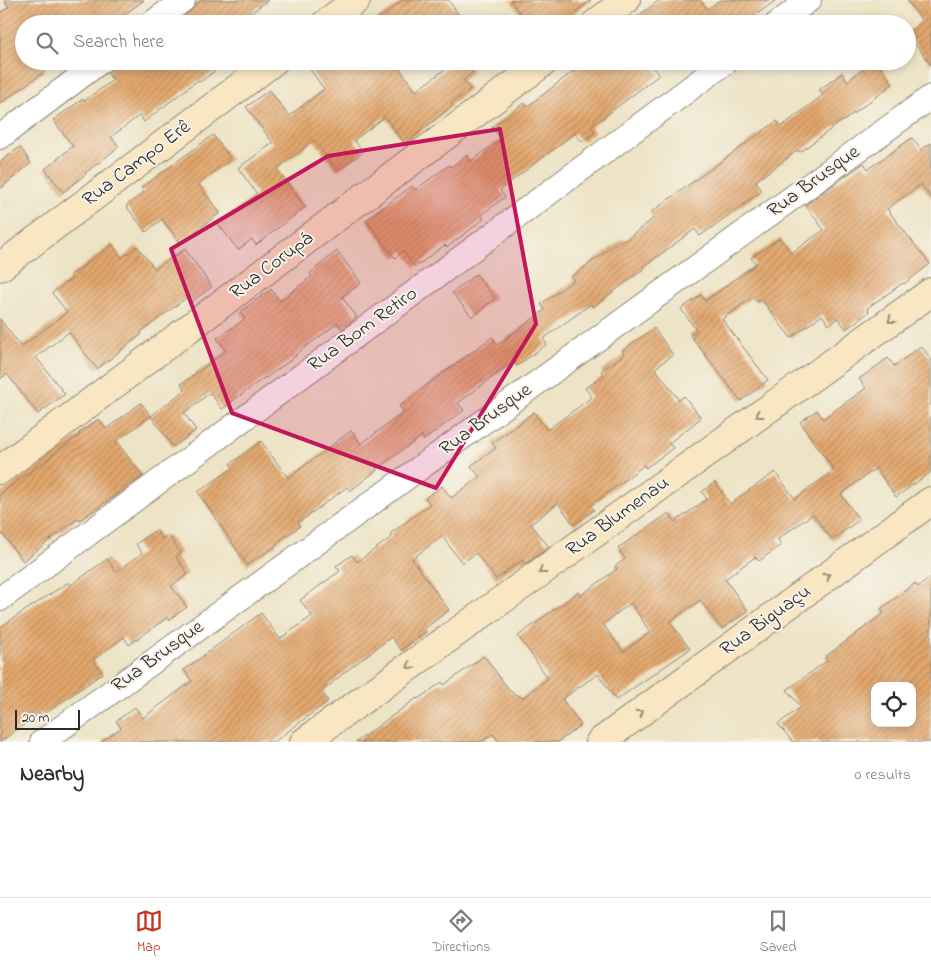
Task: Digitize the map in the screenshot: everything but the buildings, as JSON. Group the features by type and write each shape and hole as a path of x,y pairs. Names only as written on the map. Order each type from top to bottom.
{"street":[{"path":"163,15 183,0"},
{"path":"337,15 356,0"},
{"path":"607,15 626,0"},
{"path":"789,15 810,0"},
{"path":"0,137 89,70"},
{"name":"Rua Campo Erê","path":"0,267 262,70"},
{"name":"Rua Corupá","path":"0,470 533,70"},
{"name":"Rua Bom Retiro","path":"0,599 714,70"},
{"name":"Rua Brusque","path":"42,742 931,97"},
{"name":"Rua Blumenau","path":"304,742 931,292"},
{"name":"Rua Biguaçu","path":"600,742 931,501"}],"highlighted area":[{"path":"500,129 536,324 436,488 232,413 171,249 328,156"}]}
